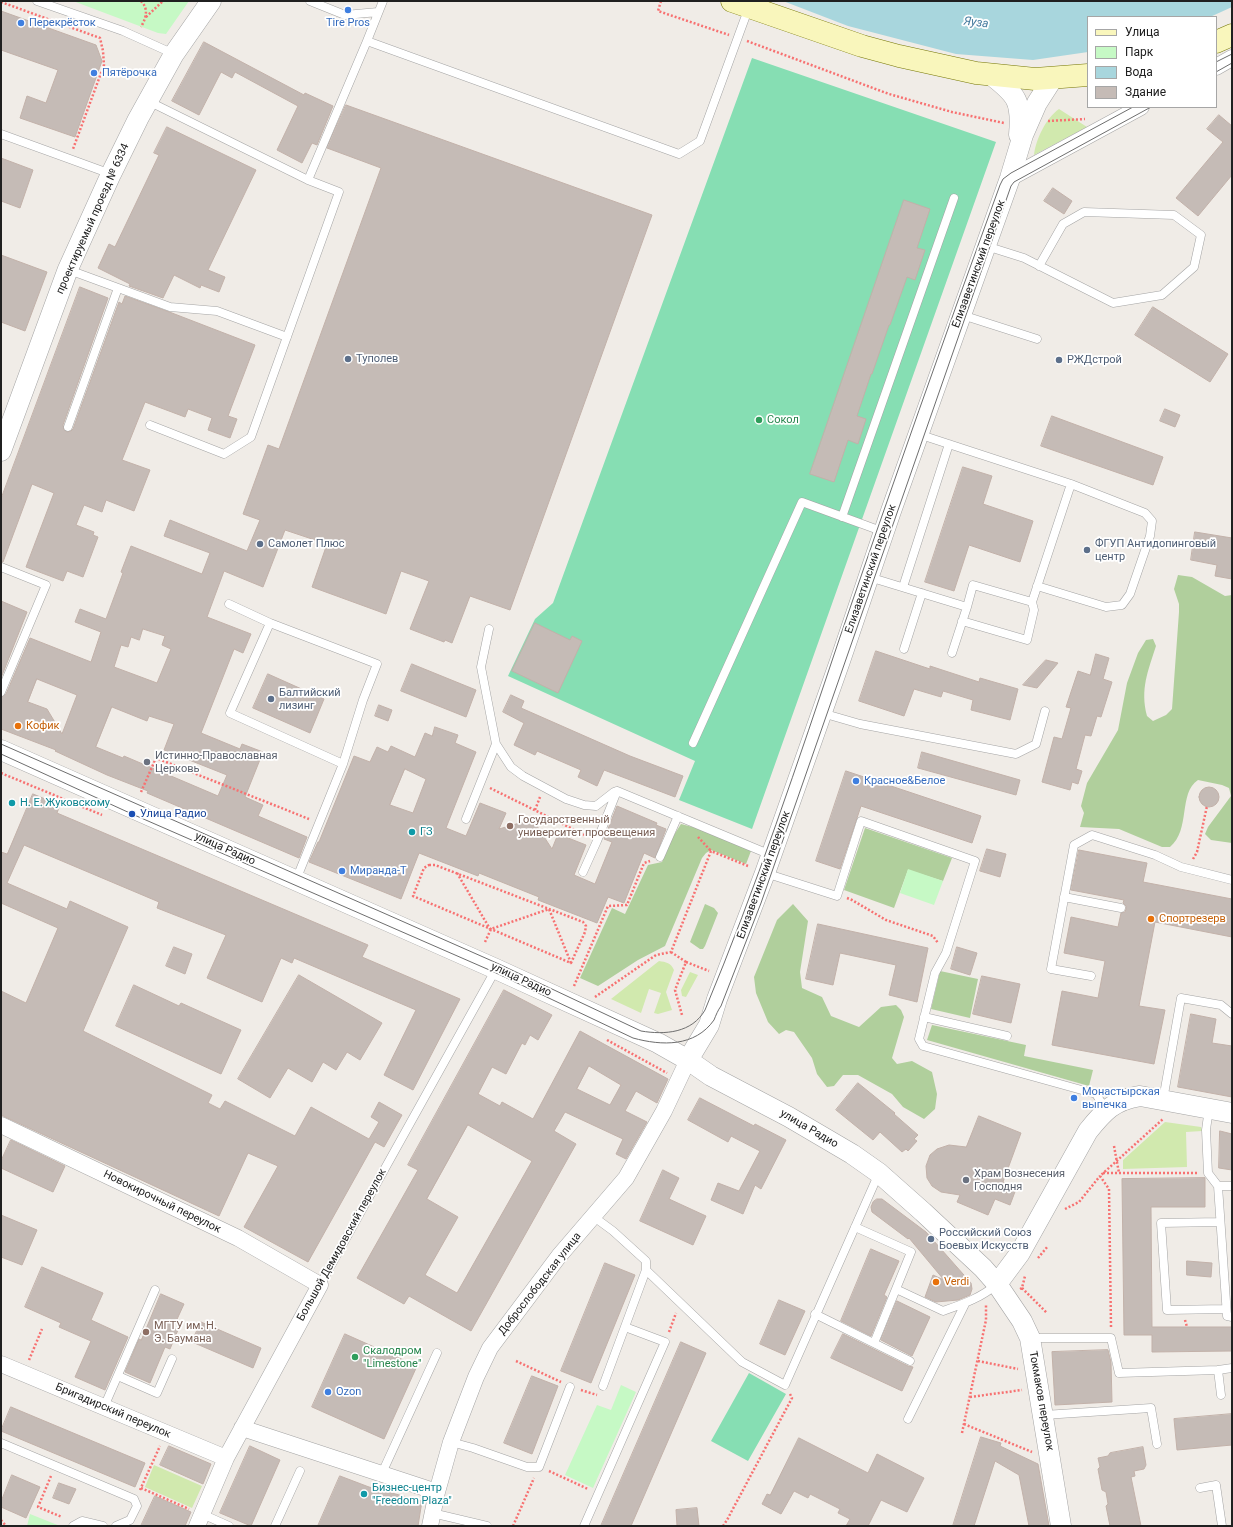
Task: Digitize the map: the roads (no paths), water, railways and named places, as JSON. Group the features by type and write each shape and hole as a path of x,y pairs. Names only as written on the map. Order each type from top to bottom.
{"main road":[{"path":"741,4 869,48 899,56 991,75 1035,80 1087,75"},
{"path":"1217,42 1232,35"}],"street":[{"name":"проектируемый проезд № 6334","path":"1,451 68,270 111,174 174,54 211,1"},
{"path":"1217,66 1232,58"},
{"path":"991,75 1007,88 1016,98 1020,111 1017,153"},
{"name":"Елизаветинский переулок","path":"688,1060 709,1025 762,865 822,713 918,434 1010,178 1017,153 1037,103 1053,78"},
{"path":"1010,178 1139,108"},
{"name":"улица Радио","path":"1,750 496,968 658,1043 688,1060 711,1076 789,1117 852,1154 879,1173 972,1257 992,1289"},
{"name":"Доброслободская улица","path":"431,1520 451,1442 476,1377 490,1348 559,1256 626,1178 664,1111 688,1060"},
{"path":"992,1289 1020,1253 1088,1131 1106,1110 1114,1104 1127,1098 1140,1096 1163,1109 1209,1108 1232,1113"},
{"name":"Новокирочный переулок","path":"1,1125 238,1238 320,1284"},
{"name":"Большой Демидовский переулок","path":"199,1520 226,1458 320,1284"},
{"name":"Токмаков переулок","path":"992,1289 1022,1321 1030,1338 1044,1415 1061,1526"},
{"name":"Бригадирский переулок","path":"1,1364 226,1458"},
{"path":"242,1428 437,1492"}],"lane":[{"path":"37,1 123,31 174,54"},
{"path":"310,1 345,15 378,12"},
{"path":"308,180 383,1"},
{"path":"367,41 679,154 700,141 738,38 741,4"},
{"path":"148,101 308,180 339,192 251,438 224,454 150,425"},
{"path":"1,134 111,174"},
{"path":"842,517 954,198"},
{"path":"985,246 1024,258 1039,266 1113,303 1162,295 1194,267 1202,235 1174,215 1084,212 1063,224 1039,266"},
{"path":"68,270 170,307 216,311 287,337"},
{"path":"68,427 118,288"},
{"path":"960,315 1037,339"},
{"path":"918,434 1071,484 1145,513 1152,521 1150,536 1133,587 1122,605 1106,607 1037,586"},
{"path":"902,587 949,444"},
{"path":"962,621 1027,640 1034,610 1032,602 1071,484"},
{"path":"693,743 802,502 884,532"},
{"path":"1,567 46,584 1,692"},
{"path":"868,577 967,607"},
{"path":"952,653 973,585 1032,602"},
{"path":"904,649 922,593"},
{"path":"229,604 270,623 377,664 363,700 343,764 296,880"},
{"path":"270,623 230,713 343,764"},
{"path":"489,629 481,667 496,744 511,767 523,776 566,799 584,806 596,806 617,791 678,816 762,865 836,896 862,822 975,861 946,953 934,973 919,1039 923,1046 1096,1094 1106,1110"},
{"path":"822,713 860,724 1016,754 1036,744 1045,711"},
{"path":"466,819 496,744"},
{"path":"583,872 617,791"},
{"path":"660,857 678,816"},
{"path":"1091,976 1051,969 1074,844 1092,835 1155,855 1188,869 1232,880"},
{"path":"1064,897 1121,908"},
{"name":"Большой Демидовский переулок","path":"320,1284 496,968"},
{"path":"1163,1109 1180,998 1221,1005 1232,1014"},
{"path":"924,1017 1007,1036"},
{"path":"1209,1108 1206,1130 1208,1173 1218,1186 1226,1309 1227,1316 1232,1317"},
{"path":"646,1270 742,1362 785,1385 879,1173"},
{"path":"1218,1186 1232,1186"},
{"path":"594,1217 613,1231 646,1261 646,1270 603,1386"},
{"path":"1220,1222 1161,1223 1167,1310 1226,1309"},
{"path":"854,1227 911,1252 874,1343"},
{"path":"896,1289 944,1311 965,1304 992,1289"},
{"path":"104,1407 155,1290"},
{"path":"908,1419 965,1304"},
{"path":"816,1314 910,1361"},
{"path":"584,1526 665,1342 625,1327"},
{"path":"1030,1338 1111,1338 1119,1373 1218,1370 1232,1368"},
{"path":"382,1473 436,1353"},
{"path":"118,1376 158,1393 172,1359"},
{"path":"1218,1370 1221,1395"},
{"path":"451,1442 527,1467 540,1467 570,1386"},
{"path":"1044,1415 1152,1408 1157,1444"},
{"path":"1,1443 134,1499 136,1506 130,1520 116,1526"},
{"path":"275,1526 300,1471"},
{"path":"1200,1488 1216,1485 1222,1526"},
{"path":"199,1520 229,1526"},
{"path":"431,1520 487,1526"},
{"path":"74,1526 82,1521 102,1526"}],"water":[{"name":"Яуза","path":"783,1 1232,1 1232,7 1212,16 1087,16 1087,52 1033,60 956,54 848,26"}],"tram line":[{"path":"1217,62 1232,54"},
{"path":"1217,71 1232,63"},
{"path":"1,744 499,964 641,1031 659,1033 677,1031 693,1024 700,1018 705,1010 742,918 919,411 1000,185 1003,179 1011,173 1131,108"},
{"path":"1,754 132,814 494,972 633,1038 644,1041 666,1043 688,1040 697,1035 706,1029 714,1020 721,1006 761,903 1011,186 1014,182 1149,108"}],"place":[{"name":"Tire Pros","path":"348,10"},
{"name":"Перекрёсток","path":"21,23"},
{"name":"Пятёрочка","path":"94,73"},
{"name":"Туполев","path":"348,359"},
{"name":"РЖДстрой","path":"1059,360"},
{"name":"Сокол","path":"759,420"},
{"name":"Самолет Плюс","path":"260,544"},
{"name":"ФГУП Антидопинговый центр","path":"1087,550"},
{"name":"Балтийский лизинг","path":"271,699"},
{"name":"Кофик","path":"18,726"},
{"name":"Истинно-Православная Церковь","path":"147,762"},
{"name":"Красное&Белое","path":"856,781"},
{"name":"Н. Е. Жуковскому","path":"12,803"},
{"name":"Улица Радио","path":"132,814"},
{"name":"Государственный университет просвещения","path":"510,826"},
{"name":"ГЗ","path":"412,832"},
{"name":"Миранда-Т","path":"342,871"},
{"name":"Спортрезерв","path":"1151,919"},
{"name":"Монастырская выпечка","path":"1074,1098"},
{"name":"Храм Вознесения Господня","path":"966,1180"},
{"name":"Российский Союз Боевых Искусств","path":"931,1239"},
{"name":"Verdi","path":"936,1282"},
{"name":"МГТУ им. Н. Э. Баумана","path":"146,1332"},
{"name":"Скалодром \"Limestone\"","path":"355,1357"},
{"name":"Ozon","path":"328,1392"},
{"name":"Бизнес-центр \"Freedom Plaza\"","path":"364,1494"}]}
